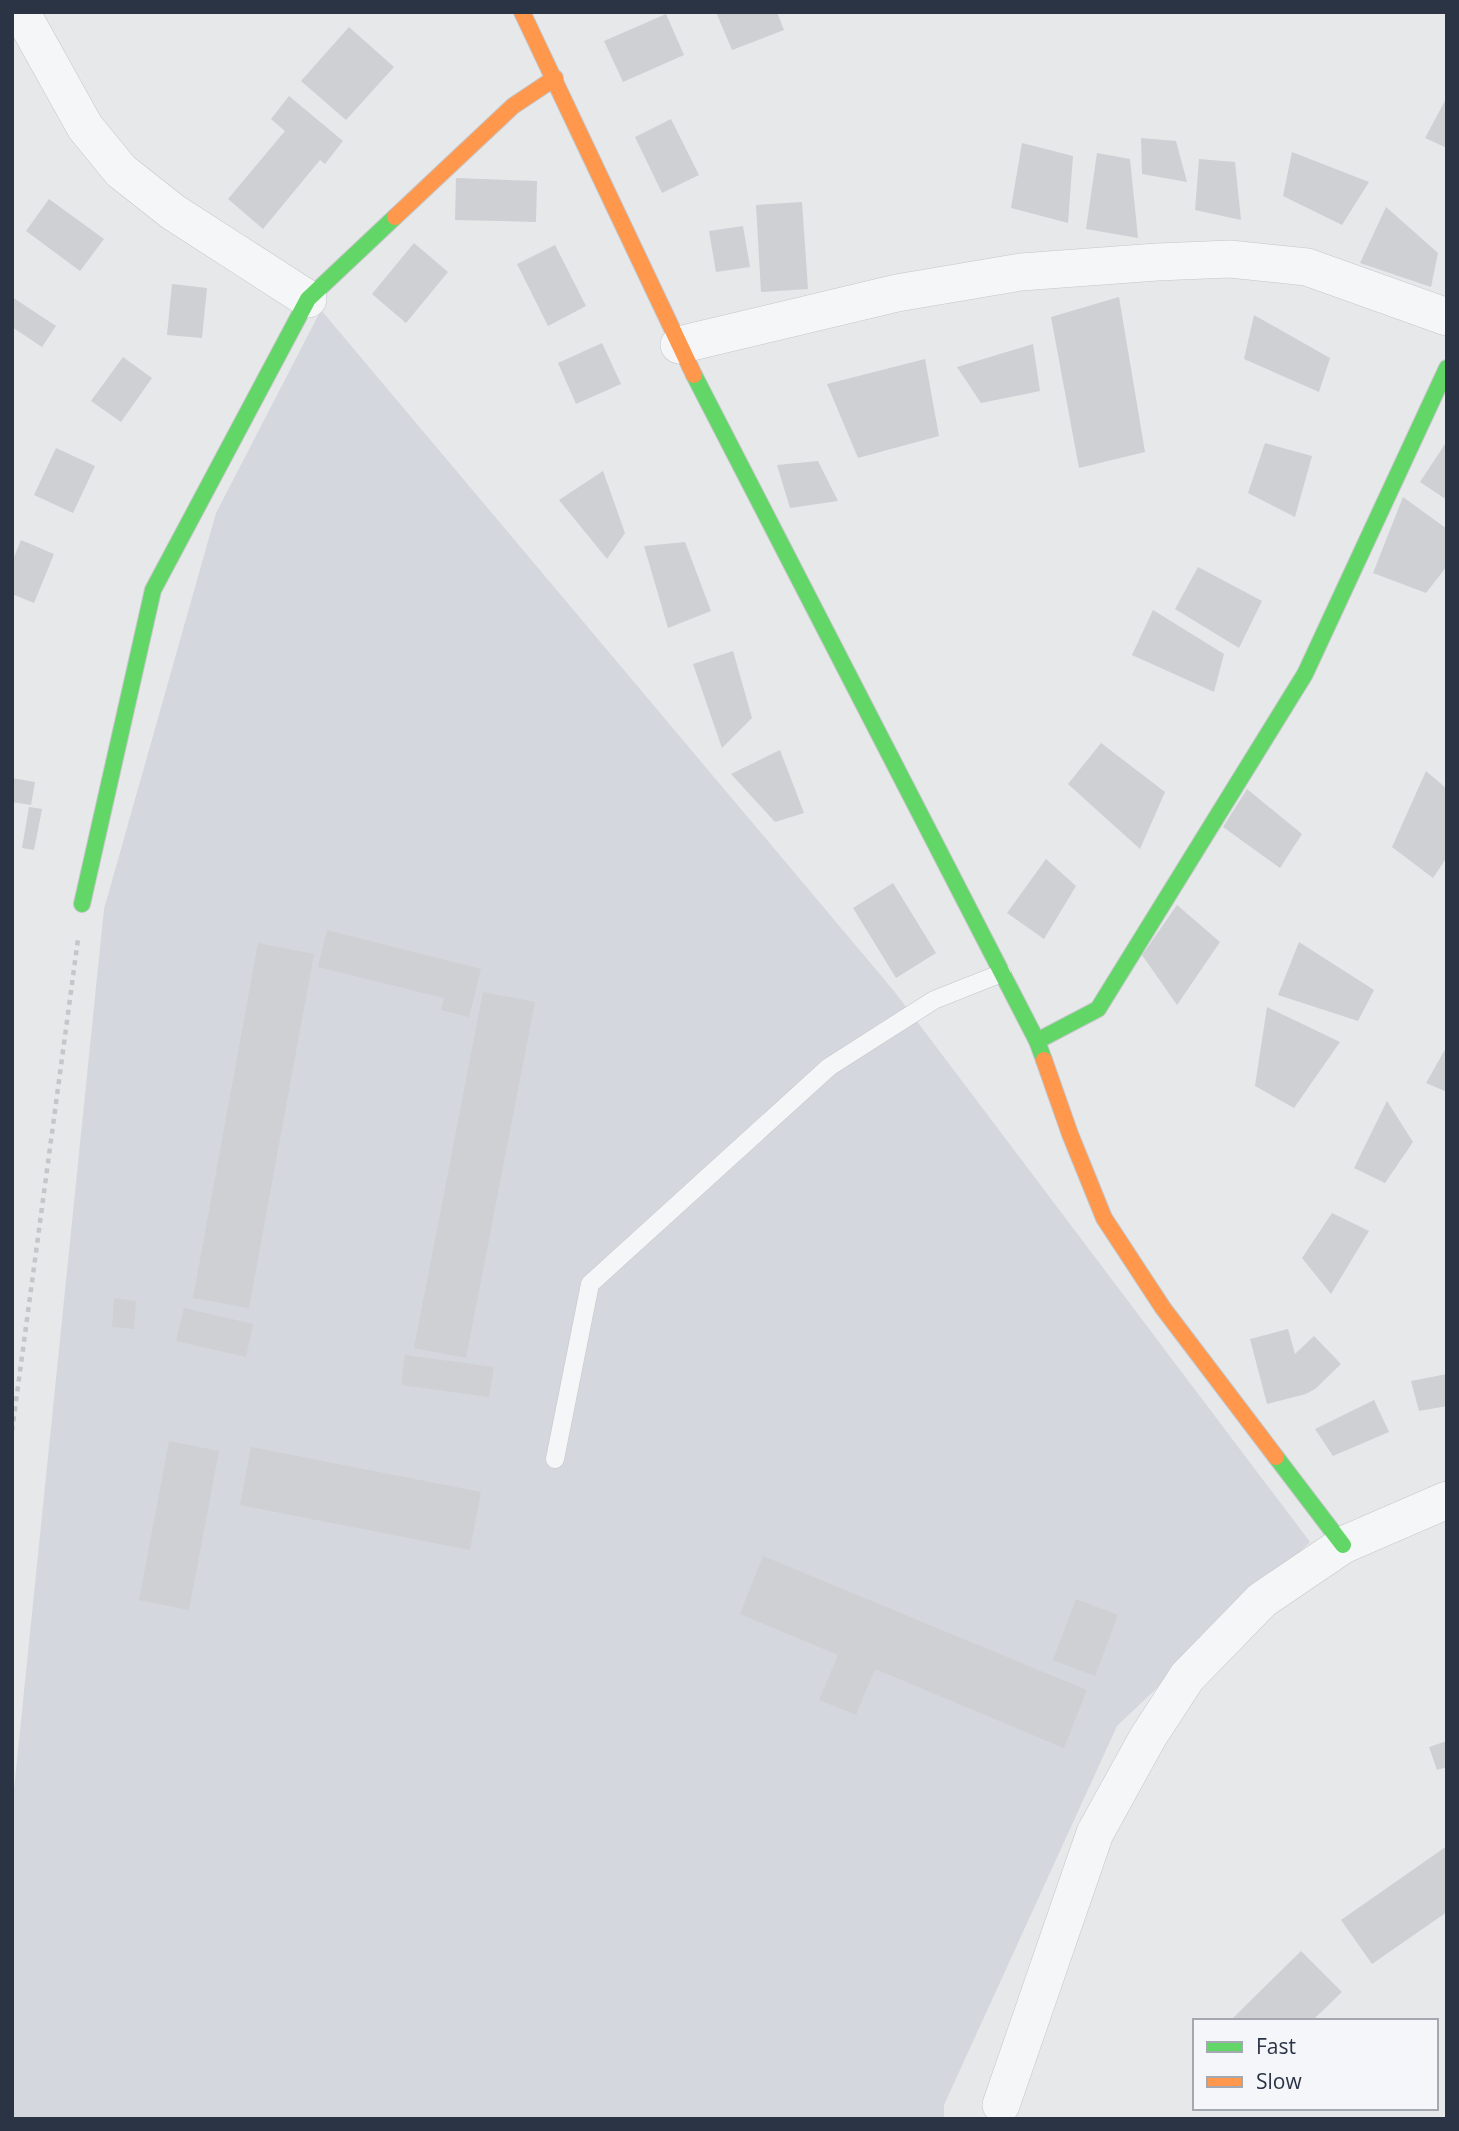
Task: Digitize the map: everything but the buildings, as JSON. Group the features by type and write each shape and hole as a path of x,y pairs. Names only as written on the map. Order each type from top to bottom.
{"street":[{"path":"21,12 85,127 121,172 173,212 308,299"},
{"path":"522,12 679,345 1037,1041 1104,1218 1163,1308 1343,1545"},
{"path":"82,904 153,590 308,299 513,106 555,78"},
{"path":"679,345 897,293 1021,272 1230,259 1307,267 1447,317"},
{"path":"1037,1041 1098,1009 1298,686 1447,368"},
{"path":"1001,2105 1095,1833 1148,1737 1187,1677 1262,1600 1343,1545 1447,1500"}],"lane":[{"path":"555,1459 590,1284 830,1067 934,1000 1002,973"}],"path":[{"path":"12,1431 82,904"}],"shaded area":[{"path":"321,310 894,991 1310,1542 1117,1726 944,2105 944,2119 12,2119 12,1809 104,909 216,513"}],"traffic: fast":[{"path":"82,904 153,590 308,299 395,217"},
{"path":"1037,1041 1098,1009 1305,674 1447,368"},
{"path":"694,375 1037,1041 1044,1060"},
{"path":"1276,1457 1343,1545"}],"traffic: slow":[{"path":"522,12 694,375"},
{"path":"395,217 513,106 555,78"},
{"path":"1044,1060 1104,1218 1163,1308 1276,1457"}]}
